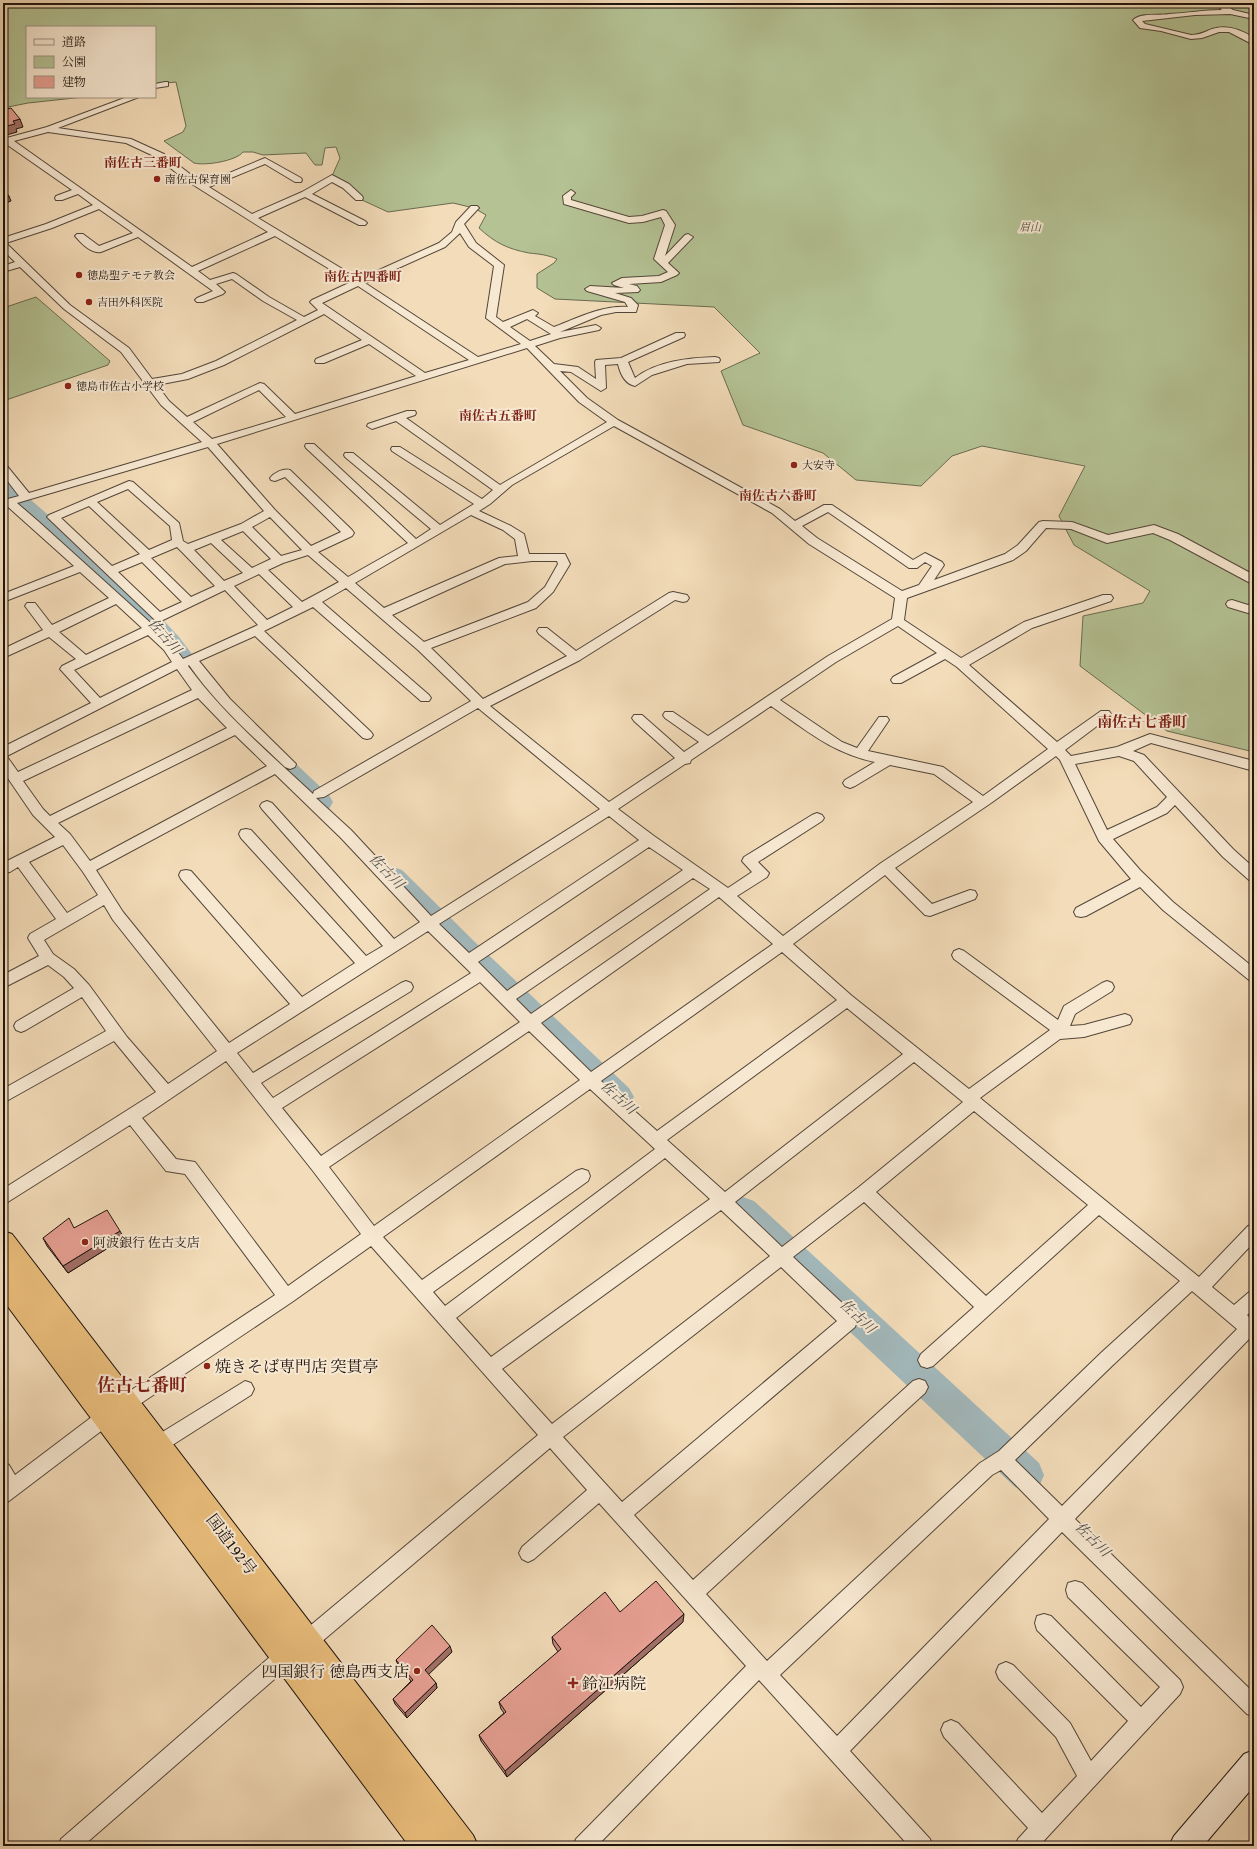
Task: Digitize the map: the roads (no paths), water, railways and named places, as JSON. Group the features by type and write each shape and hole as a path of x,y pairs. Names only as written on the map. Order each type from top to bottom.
{"highway":[{"name":"国道192号","path":"3,1242 116,1410 296,1648 462,1846"},
{"name":"国道192号","path":"3,1279 116,1410 157,1446 296,1648 429,1846"}],"street":[{"path":"1219,3 1230,12"},
{"path":"1254,17 1230,12 1195,13 1168,17 1147,17 1137,20 1143,26 1157,26 1193,37 1209,35 1220,29 1235,31 1250,39 1254,43"},
{"path":"156,86 164,84"},
{"path":"115,104 121,98"},
{"path":"6,142 48,129 132,98"},
{"path":"48,129 128,141 161,156 202,187 274,233 359,283 477,361"},
{"path":"6,142 78,191 220,292 200,300"},
{"path":"202,187 266,161 298,180"},
{"path":"251,218 306,194 332,178 346,186 359,198"},
{"path":"59,198 78,191"},
{"path":"15,500 293,418 477,361 556,333 598,313 616,309 633,310 633,306 628,300 590,289 635,290 634,288 617,282 660,279 674,273 659,259 670,226 663,213 642,220 629,220 567,202 567,196 571,193"},
{"path":"306,194 362,223"},
{"path":"3,241 49,226 99,206"},
{"path":"424,378 315,302 442,245 456,233 459,224 474,208"},
{"path":"459,224 472,245 498,265 491,318 528,344 583,400 614,422 776,511 813,541 901,596"},
{"path":"190,271 274,233"},
{"path":"79,239 98,250 139,234"},
{"path":"663,263 688,237"},
{"path":"3,245 67,307 125,350 165,403 210,442 271,512 310,551 422,647 480,703 609,809 649,840 694,870 723,892 847,1000 1252,1330 1066,1516 837,1750"},
{"path":"3,269 22,263"},
{"path":"209,283 233,276 266,299 303,320"},
{"path":"149,383 184,377 220,363 325,310"},
{"path":"503,326 530,314 556,333 596,328"},
{"path":"551,367 574,369 601,388 600,362 623,361 680,335"},
{"path":"320,361 370,340"},
{"path":"623,361 624,368 629,378 635,383 648,372 686,361 715,360"},
{"path":"186,421 260,386 293,418"},
{"path":"372,426 411,413"},
{"path":"397,417 500,490"},
{"path":"3,753 171,667 186,662 261,628 314,601 471,511 508,483 614,422"},
{"path":"310,446 415,544"},
{"path":"399,454 439,482 482,504"},
{"path":"349,455 439,530"},
{"path":"3,468 15,500 111,571 159,617 279,560 310,551 348,533 286,472 275,478"},
{"path":"43,521 129,484 175,525 182,546 224,585 306,679 366,735"},
{"path":"90,501 146,556 190,603"},
{"path":"794,526 828,507 913,565 925,557 938,565 924,587"},
{"path":"471,511 507,528 520,537 524,559"},
{"path":"111,571 146,556 212,538 245,526 271,512"},
{"path":"43,521 81,567 204,678 234,712 290,764"},
{"path":"901,596 1009,557 1022,548 1043,524 1072,526 1108,539 1154,529 1245,574 1254,581"},
{"path":"245,526 279,560"},
{"path":"212,538 301,608"},
{"path":"383,614 503,561 532,557 561,557 564,564 549,589 532,605 422,647"},
{"path":"3,598 81,567"},
{"path":"319,794 480,703 576,657 673,596 683,598"},
{"path":"898,621 901,596"},
{"path":"961,664 1028,625 1107,598"},
{"path":"3,654 117,599"},
{"path":"314,601 424,698"},
{"path":"1232,604 1248,609 1254,607"},
{"path":"31,606 50,631 84,660"},
{"path":"898,621 961,664 1065,757 1104,837 1141,880 1168,906 1254,976"},
{"path":"3,1198 131,1115 168,1094 227,1052 300,1005 685,760 832,660 898,621"},
{"path":"99,704 66,669 150,629"},
{"path":"543,630 576,657"},
{"path":"897,680 945,654"},
{"path":"186,662 200,692 472,959 481,974 510,996 595,1079 786,1252 849,1321 621,1515"},
{"path":"15,779 200,692"},
{"path":"772,701 837,745 859,754 938,770 982,802"},
{"path":"3,1471 8,1491 116,1410 286,1297 595,1079 783,944 886,867 982,802 1105,714"},
{"path":"669,715 709,743"},
{"path":"638,718 685,760"},
{"path":"859,754 883,720"},
{"path":"49,822 236,729"},
{"path":"1067,761 1120,751 1150,738 1254,766"},
{"path":"1120,751 1139,758 1228,853 1254,876"},
{"path":"850,783 888,760"},
{"path":"3,761 38,812 65,838 88,868 118,916 318,1166 372,1236 621,1515 923,1846"},
{"path":"88,868 277,768"},
{"path":"1104,837 1162,810 1176,796"},
{"path":"267,806 393,947"},
{"path":"318,1166 405,1106 468,1066 534,1019 723,892 762,873 749,861 817,818"},
{"path":"246,834 365,964"},
{"path":"5,868 65,838"},
{"path":"472,959 649,840"},
{"path":"20,860 65,920"},
{"path":"886,867 930,911 970,896"},
{"path":"510,996 694,870"},
{"path":"186,875 300,1005"},
{"path":"1081,912 1141,880"},
{"path":"106,897 35,938 48,958 63,966 84,989 116,1033 168,1094"},
{"path":"959,955 1058,1031 1084,1031 1125,1020"},
{"path":"3,982 48,958"},
{"path":"271,1107 481,974"},
{"path":"251,1082 406,987"},
{"path":"68,1846 296,1648 550,1436 865,1192 971,1100 1058,1031 1069,1010 1107,987"},
{"path":"21,1026 84,989"},
{"path":"444,1316 662,1140 847,1000"},
{"path":"3,1097 116,1033"},
{"path":"490,1368 726,1199 914,1054"},
{"path":"131,1115 172,1166 189,1167 286,1297"},
{"path":"421,1291 582,1176"},
{"path":"865,1192 986,1307"},
{"path":"927,1360 1099,1205"},
{"path":"583,1846 763,1670 986,1469 1005,1456 1108,1358 1196,1284 1254,1231"},
{"path":"1234,1316 1254,1298"},
{"path":"693,1593 919,1387"},
{"path":"157,1446 245,1389"},
{"path":"1005,1456 1254,1707"},
{"path":"528,1553 600,1491"},
{"path":"1025,1846 1173,1688 1075,1590"},
{"path":"1044,1623 1142,1721"},
{"path":"1006,1672 1063,1730 1089,1778"},
{"path":"951,1730 1042,1828"},
{"path":"1184,1846 1254,1764"}],"waterway":[{"name":"佐古川","path":"3,479 23,505 131,599 171,642 205,688 232,718 320,802"},
{"name":"佐古川","path":"393,877 468,953 619,1097"},
{"name":"佐古川","path":"743,1211 1027,1475"}],"place":[{"name":"南佐古保育園","path":"157,179"},
{"name":"徳島聖テモテ教会","path":"79,275"},
{"name":"吉田外科医院","path":"89,302"},
{"name":"徳島市佐古小学校","path":"68,386"},
{"name":"大安寺","path":"794,465"},
{"name":"阿波銀行 佐古支店","path":"85,1242"},
{"name":"焼きそば専門店 突貫亭","path":"207,1366"},
{"name":"四国銀行 徳島西支店","path":"417,1671"},
{"name":"鈴江病院","path":"573,1683"}],"district":[{"name":"南佐古三番町","path":"143,162"},
{"name":"南佐古四番町","path":"363,276"},
{"name":"南佐古五番町","path":"498,415"},
{"name":"南佐古六番町","path":"778,495"},
{"name":"南佐古七番町","path":"1142,722"},
{"name":"佐古七番町","path":"142,1385"}],"park label":[{"name":"眉山","path":"1030,227"}]}
